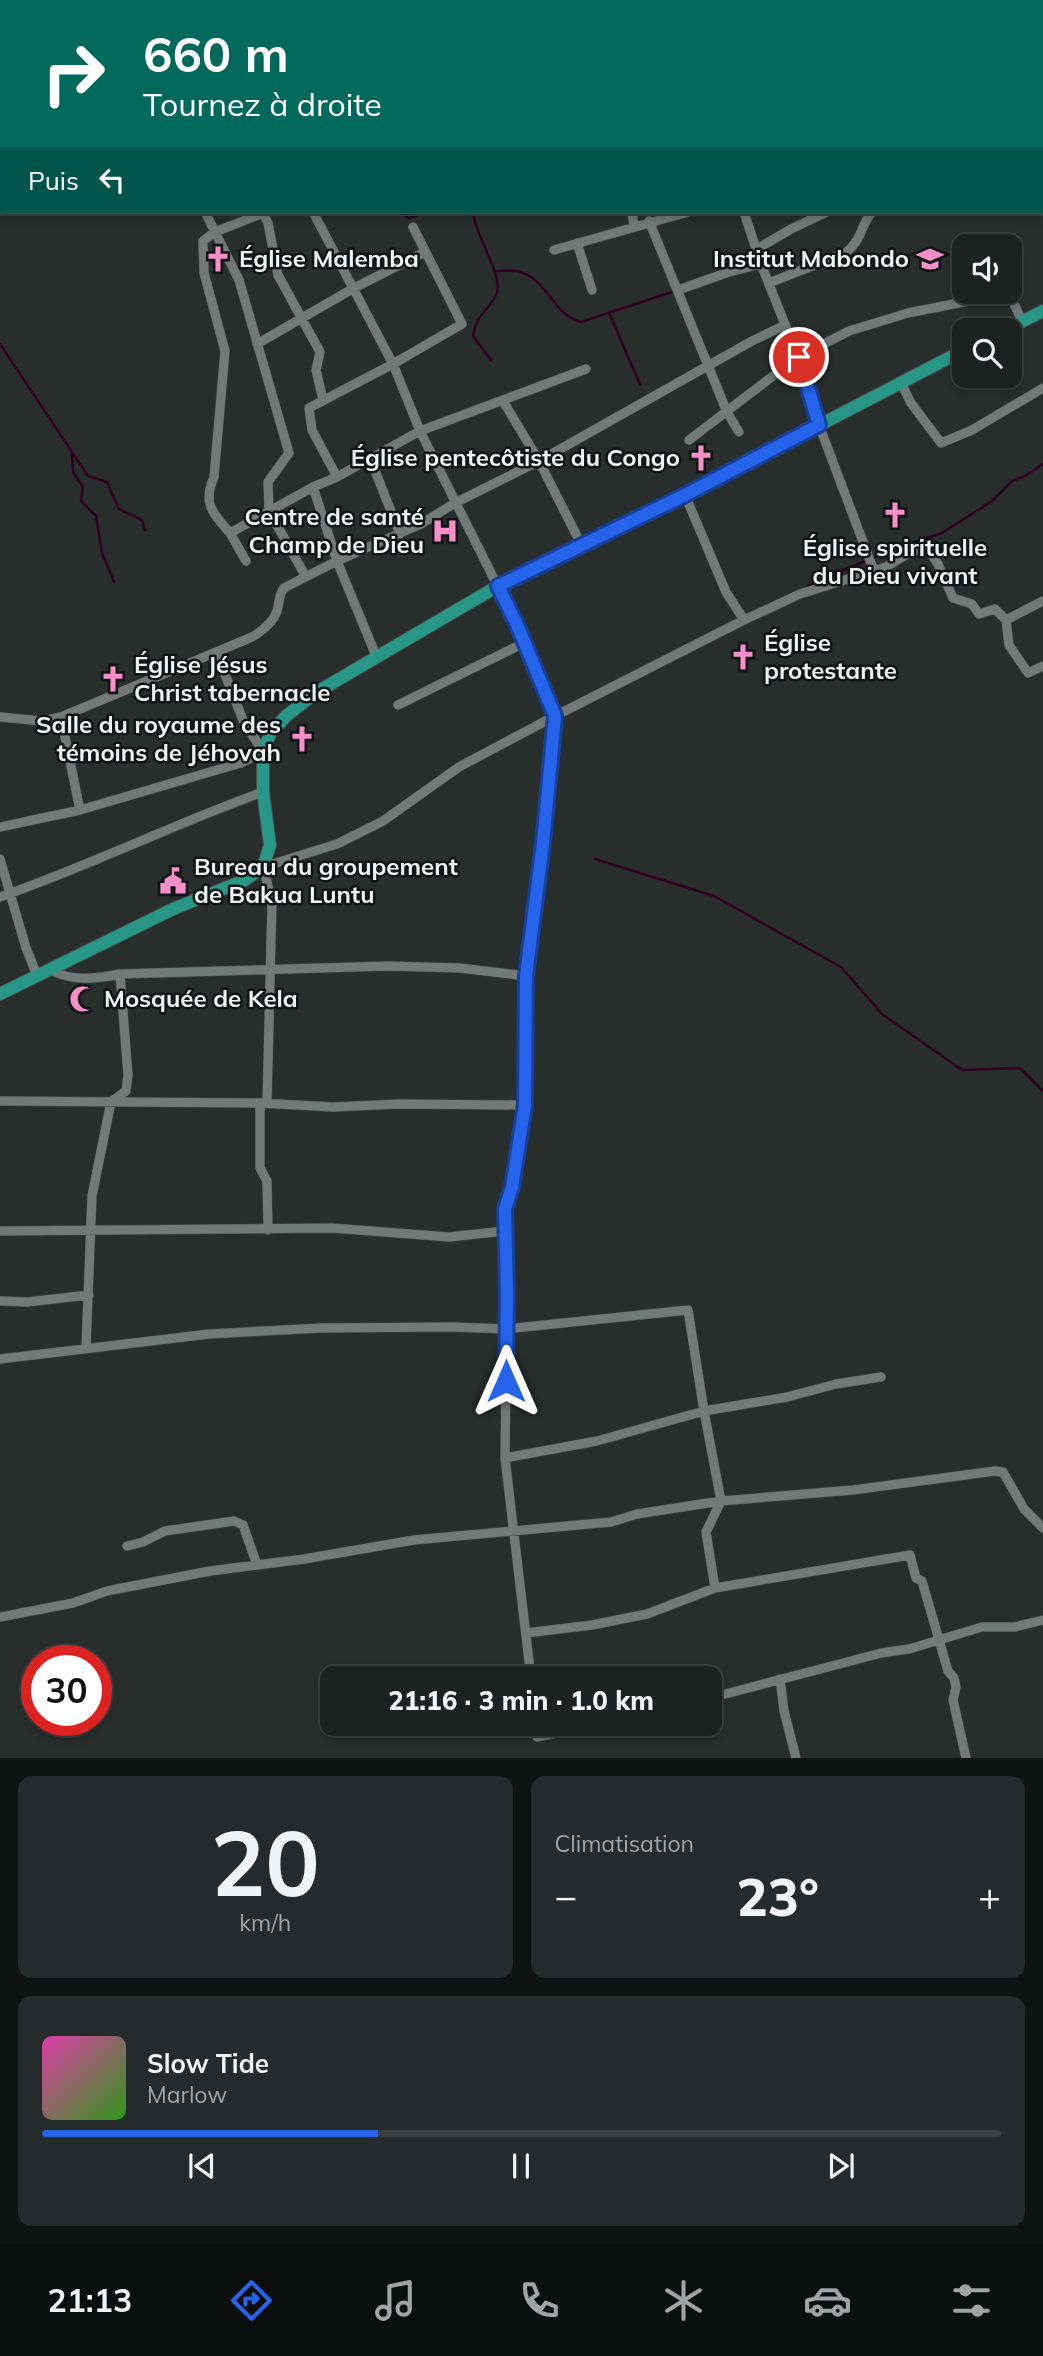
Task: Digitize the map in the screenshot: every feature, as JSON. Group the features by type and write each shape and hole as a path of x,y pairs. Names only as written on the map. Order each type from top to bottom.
{"highway":[{"path":"1022,321 1043,311"},
{"path":"0,994 173,909 245,880 263,867 270,845 263,792 263,752 270,734 286,716 317,692 498,586 685,495 952,357"}],"street":[{"path":"206,214 239,280 289,453 268,482 269,511 306,577"},
{"path":"246,561 230,533 210,509 208,491 214,477 225,351 204,273 203,241 215,232 260,214"},
{"path":"264,214 268,223 278,275 320,352 316,370 323,400"},
{"path":"632,214 634,226"},
{"path":"554,250 679,214"},
{"path":"745,214 761,264 799,357 819,425 874,571"},
{"path":"757,249 790,229 823,214"},
{"path":"769,283 847,252 857,243 870,214"},
{"path":"320,216 393,364 420,431 498,586 555,716 543,843 526,976 525,1105 512,1187 505,1209 505,1458 530,1666"},
{"path":"649,221 727,412 739,432"},
{"path":"337,477 312,430 309,408 463,324 413,227"},
{"path":"577,243 592,290"},
{"path":"257,344 354,288 425,252"},
{"path":"678,290 761,264"},
{"path":"689,440 799,357 849,331 908,313 1009,293 1021,318"},
{"path":"0,717 41,721 61,717 261,632 273,620 278,609 279,595 284,588 421,524 455,503 540,461 785,325"},
{"path":"230,533 313,486 337,477 420,431 586,369"},
{"path":"901,383 911,403 941,443 972,430 1043,388"},
{"path":"503,401 540,461 581,544"},
{"path":"370,458 400,534"},
{"path":"313,486 337,561 377,658"},
{"path":"685,495 726,592 744,620"},
{"path":"268,1230 267,1181 260,1168 272,901 263,867 337,844 383,821 459,767 744,620 800,594 886,567 909,553 927,547 953,598 972,604 979,614 995,609 1006,620 1009,645 1028,673 1043,666"},
{"path":"1006,620 1043,601"},
{"path":"398,705 524,643"},
{"path":"0,827 80,810 241,763 263,752 243,720 216,652"},
{"path":"61,717 80,810"},
{"path":"0,897 92,863 209,811 263,792"},
{"path":"0,859 26,948 43,972 84,979 121,974 388,966 460,968 526,976"},
{"path":"86,1347 92,1196 111,1102 126,1091 128,1075 121,974"},
{"path":"0,1101 264,1103 333,1107 400,1104 525,1105"},
{"path":"0,1231 332,1228 449,1237 505,1231"},
{"path":"0,1301 27,1302 89,1295"},
{"path":"0,1359 209,1334 321,1328 506,1329 688,1310 721,1501 706,1532 715,1588"},
{"path":"505,1458 597,1441 704,1411 881,1377"},
{"path":"0,1617 73,1603 107,1591 141,1584 414,1540 611,1521 637,1514 721,1501 853,1490 1001,1471 1024,1509 1043,1528"},
{"path":"127,1546 144,1542 165,1531 234,1521 243,1525 257,1565"},
{"path":"526,1633 592,1625 647,1614 715,1588 910,1555 916,1578 922,1581 948,1671 954,1678 956,1687 953,1700 965,1758"},
{"path":"722,1695 881,1653 909,1649 982,1627 1015,1627 1043,1620"},
{"path":"780,1679 796,1758"}],"waterway":[{"path":"402,214 409,218 416,214"},
{"path":"473,214 496,275 495,298 477,322 473,336 491,360"},
{"path":"494,271 527,274 543,287 563,312 581,322 672,292"},
{"path":"609,313 640,384"},
{"path":"0,344 88,476 107,482 119,509 142,520 145,530"},
{"path":"72,454 73,472 83,487 81,501 96,516 102,553 114,582"},
{"path":"808,586 890,550 942,533 992,501 1012,481 1043,464"},
{"path":"595,859 714,896 841,967 882,1014 962,1070 1020,1068 1043,1091"}],"place":[{"name":"Église Malemba","path":"218,259"},
{"name":"Institut Mabondo","path":"930,259"},
{"name":"Église pentecôtiste du Congo","path":"701,458"},
{"name":"Église spirituelle du Dieu vivant","path":"895,515"},
{"name":"Centre de santé Champ de Dieu","path":"445,531"},
{"name":"Église protestante","path":"743,657"},
{"name":"Église Jésus Christ tabernacle","path":"113,679"},
{"name":"Salle du royaume des témoins de Jéhovah","path":"302,739"},
{"name":"Bureau du groupement de Bakua Luntu","path":"173,881"},
{"name":"Mosquée de Kela","path":"83,999"}],"route":[{"path":"506,1381 505,1209 512,1187 525,1105 526,976 543,843 555,716 498,586 685,495 819,425 800,368 799,357"}]}
